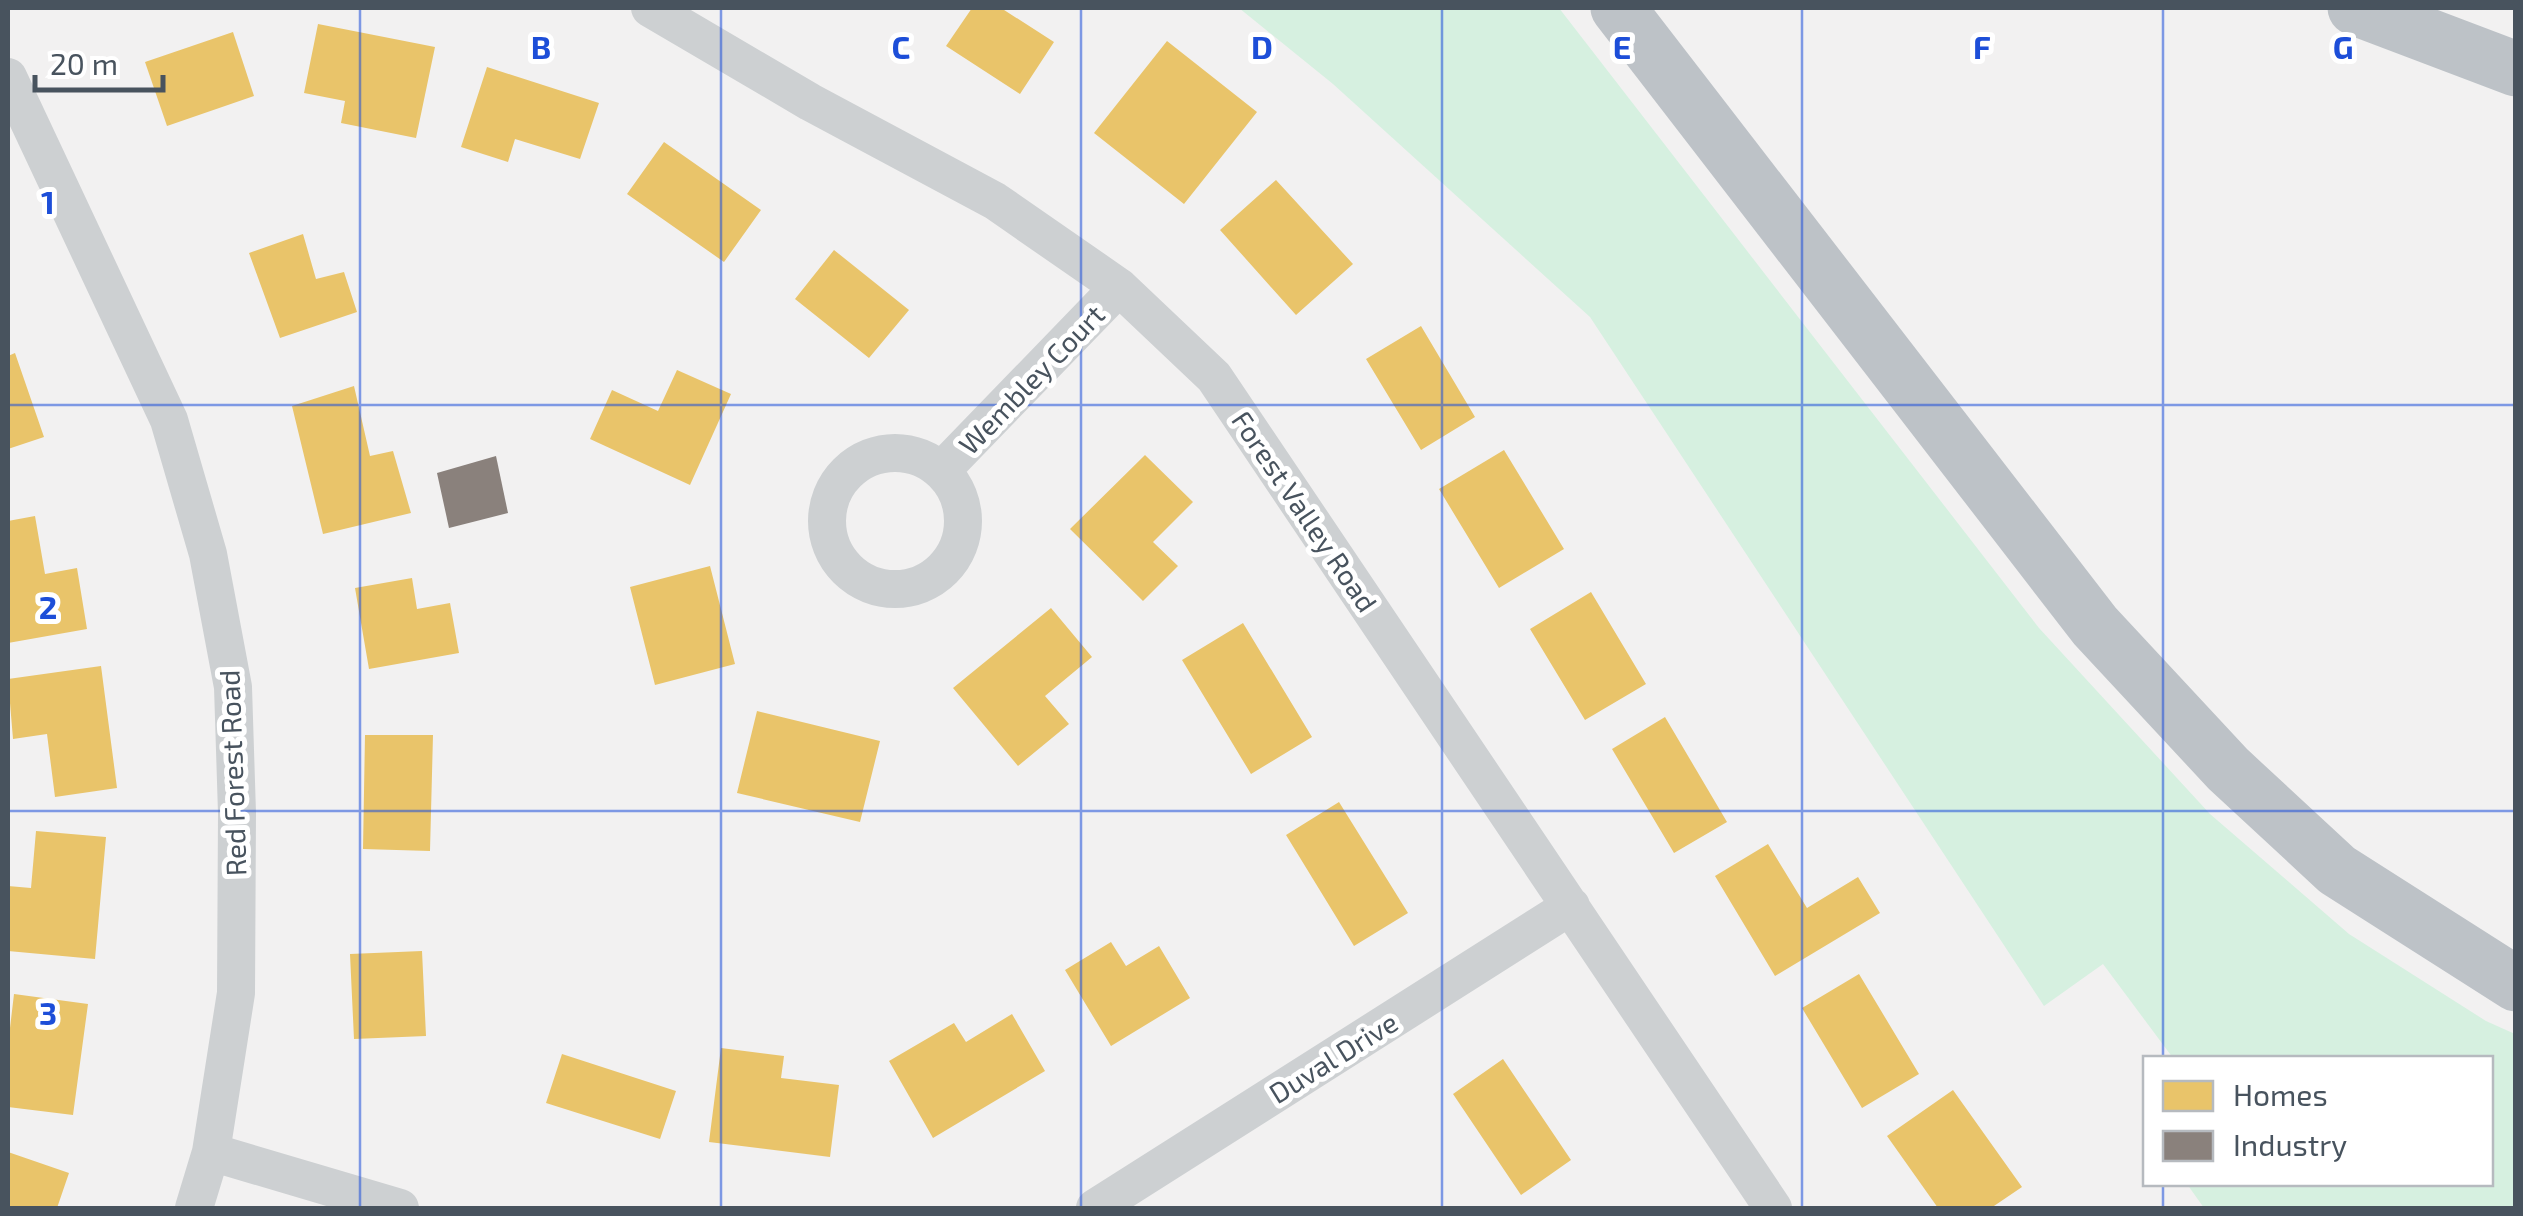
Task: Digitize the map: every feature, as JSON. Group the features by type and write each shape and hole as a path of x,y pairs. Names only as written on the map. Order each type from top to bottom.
{"highway":[{"path":"1618,8 2094,626 2228,769 2337,870 2516,984"},
{"path":"2355,8 2516,69"}],"street":[{"name":"Forest Valley Road","path":"650,8 810,102 994,200 1120,287 1214,377 1773,1208"},
{"name":"Red Forest Road","path":"8,77 169,420 208,554 232,688 238,813 236,993 211,1152 194,1208"},
{"name":"Wembley Court","path":"942,470 1120,287"},
{"name":"Duval Drive","path":"1096,1208 1571,906"},
{"path":"211,1152 400,1208"}],"green space":[{"path":"1239,8 1559,8 2039,628 2210,814 2349,934 2486,1021 2515,1034 2515,1208 2204,1208 2188,1186 2493,1186 2493,1056 2172,1056 2103,964 2044,1006 1590,317 1333,84"}],"building: Homes":[{"path":"972,8 1001,8 1054,42 1020,94 946,46"},
{"path":"318,24 435,47 416,138 341,123 345,101 304,93"},
{"path":"233,32 254,96 167,126 145,62"},
{"path":"1167,41 1257,112 1184,204 1094,133"},
{"path":"487,67 599,103 580,159 515,139 508,162 461,147"},
{"path":"664,142 761,210 724,262 627,194"},
{"path":"1276,180 1353,264 1296,315 1220,230"},
{"path":"303,234 316,279 344,272 357,312 280,338 249,253"},
{"path":"834,250 909,310 869,358 795,299"},
{"path":"1421,326 1475,417 1421,450 1366,359"},
{"path":"15,353 44,437 8,449 8,356"},
{"path":"677,370 731,394 690,485 590,439 612,390 658,411"},
{"path":"354,386 370,456 393,451 411,513 323,534 292,406"},
{"path":"1504,450 1564,549 1499,588 1439,489"},
{"path":"1145,455 1193,502 1153,542 1178,566 1143,601 1070,529"},
{"path":"35,516 45,574 77,568 87,629 8,643 8,521"},
{"path":"710,566 735,664 655,685 630,587"},
{"path":"412,578 417,609 450,603 459,653 369,669 355,588"},
{"path":"1591,592 1646,684 1585,720 1530,629"},
{"path":"1051,608 1092,657 1045,696 1069,724 1018,766 953,688"},
{"path":"1243,623 1312,737 1251,774 1182,660"},
{"path":"101,666 117,788 55,797 47,734 13,739 8,679"},
{"path":"757,711 880,741 860,822 737,793"},
{"path":"1665,717 1727,822 1674,853 1612,749"},
{"path":"365,735 433,735 430,851 363,849"},
{"path":"1339,802 1408,913 1354,946 1286,835"},
{"path":"36,831 106,837 95,959 8,951 8,886 31,888"},
{"path":"1768,844 1807,908 1858,877 1880,913 1775,976 1715,876"},
{"path":"1111,942 1126,966 1159,946 1190,998 1111,1046 1065,970"},
{"path":"422,951 426,1036 354,1039 350,954"},
{"path":"1859,974 1919,1074 1862,1108 1802,1008"},
{"path":"14,994 88,1004 73,1115 8,1107 8,1045"},
{"path":"1012,1014 1045,1071 933,1138 889,1061 954,1023 966,1042"},
{"path":"721,1048 784,1056 781,1078 839,1085 830,1157 709,1142"},
{"path":"562,1054 676,1091 660,1139 546,1103"},
{"path":"1503,1059 1571,1160 1521,1195 1453,1094"},
{"path":"1953,1090 2022,1187 1991,1208 1938,1208 1887,1136"},
{"path":"8,1152 69,1173 57,1208 8,1208"}],"building: Industry":[{"path":"496,456 508,513 449,528 437,473"}]}
